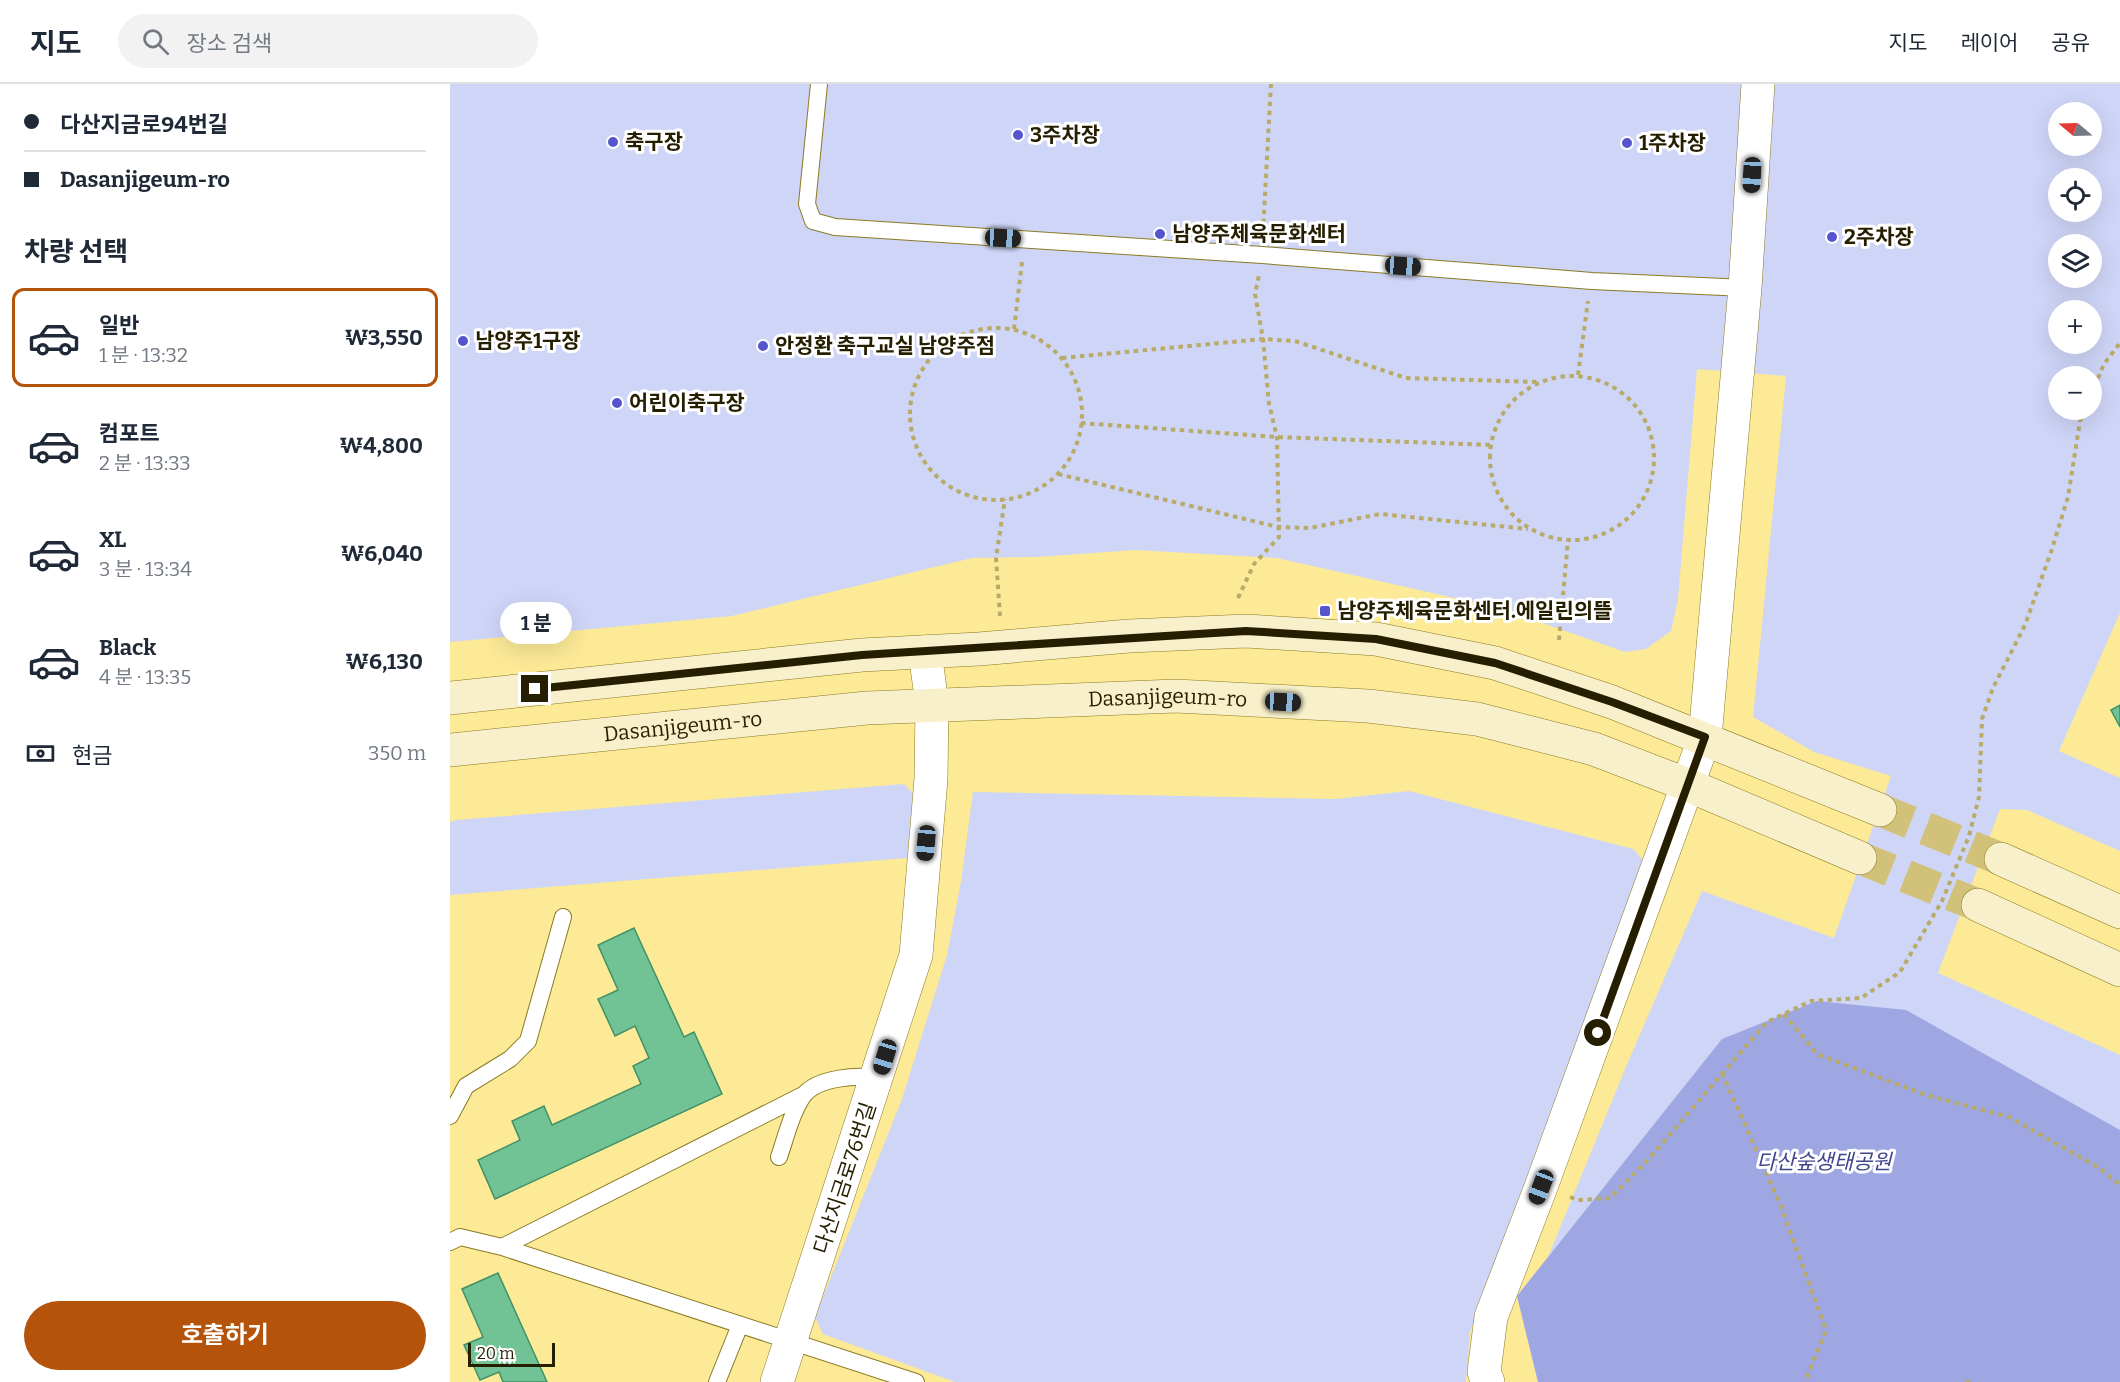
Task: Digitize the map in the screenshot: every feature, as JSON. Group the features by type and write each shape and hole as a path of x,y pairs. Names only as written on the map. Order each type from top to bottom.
{"street":[{"path":"1488,1382 1484,1372 1491,1317 1705,737 1745,288 1758,84"},
{"path":"450,698 862,655 1129,636 1246,631 1376,639 1495,663 1612,702 1705,737 1880,810"},
{"name":"다산지금로76번길","path":"777,1382 878,1078 916,955 932,779 932,704 925,652"},
{"name":"Dasanjigeum-ro","path":"450,750 857,709 932,704 1176,696 1368,706 1477,719 1594,749 1689,785 1860,858"},
{"path":"2001,859 2120,912"},
{"path":"1978,906 2120,970"}],"lane":[{"path":"819,84 807,204 813,221 835,227 1262,255 1592,281 1745,288"},
{"path":"450,1116 466,1086 510,1059 528,1041 563,917"},
{"path":"502,1247 828,1081 861,1076 878,1078"},
{"path":"779,1157 795,1112 805,1094"},
{"path":"450,1242 460,1238 502,1247 916,1382"},
{"path":"717,1382 740,1325"}],"path":[{"path":"1238,598 1254,564 1279,537 1277,437 1269,404 1263,339 1255,294 1262,255 1271,84"},
{"path":"1014,329 1025,239"},
{"path":"1578,375 1592,281"},
{"path":"986,328 1014,329 1040,340 1062,358 1077,383 1082,411 1081,423 1078,439 1066,465 1046,485 1020,498 992,501 964,495 939,481 921,459 911,432 910,403 918,376 935,352 958,336 986,328"},
{"path":"1062,358 1263,339 1295,341 1406,378 1540,382"},
{"path":"2102,369 2120,343"},
{"path":"1057,474 1278,527 1310,528 1380,514 1530,529 1555,539 1583,540 1609,532 1630,516 1646,494 1654,468 1653,441 1644,416 1627,395 1604,381 1578,375 1551,378 1540,382 1526,389 1506,408 1493,433 1489,460 1495,487 1509,511 1530,529"},
{"path":"1081,423 1277,437 1492,446"},
{"path":"1001,621 996,558 1005,499"},
{"path":"1558,640 1568,540"},
{"path":"1784,1014 1817,1054 1926,1095 2009,1117 2098,1167 2120,1185"},
{"path":"1722,1073 1780,1204 1826,1330 1805,1382"},
{"path":"1966,1382 1972,1382"}],"green space":[{"name":"남양주체육문화센터","path":"450,84 2120,84 2120,613 2059,751 2120,778 2120,851 2027,810 2000,809 1938,973 2120,1055 2120,1382 1538,1382 1517,1296 1548,1257 1628,1062 1702,891 1834,938 1891,776 1814,752 1753,717 1786,376 1697,369 1678,599 1671,631 1646,649 1625,652 1503,609 1277,558 1135,550 1036,557 972,558 732,616 450,642"},
{"path":"904,784 913,793 907,858 450,895 450,822 456,820"},
{"path":"1409,791 1633,849 1644,861 1470,1332 1466,1382 955,1382 823,1334 815,1317 902,1099 947,955 961,881 973,792 1335,799"},
{"name":"다산숲생태공원","path":"1817,1001 1906,1010 2120,1130 2120,1382 1538,1382 1517,1296 1722,1039"}],"building":[{"path":"2120,705 2120,727 2111,710"},
{"path":"634,928 684,1037 694,1032 722,1094 495,1199 478,1160 520,1140 512,1121 544,1106 552,1125 641,1084 633,1066 649,1058 635,1026 615,1036 598,999 618,990 598,945"},
{"path":"498,1273 547,1382 503,1382 499,1372 480,1380 464,1345 483,1337 462,1289"}],"tunnel":[{"path":"1880,810 2001,859"},
{"path":"1860,858 1978,905"}],"place":[{"name":"3주차장","path":"1018,135"},
{"name":"축구장","path":"613,142"},
{"name":"1주차장","path":"1627,143"},
{"name":"남양주체육문화센터","path":"1160,234"},
{"name":"2주차장","path":"1832,237"},
{"name":"남양주1구장","path":"463,341"},
{"name":"안정환 축구교실 남양주점","path":"763,346"},
{"name":"어린이축구장","path":"617,403"},
{"name":"남양주체육문화센터.에일린의뜰","path":"1325,611"}],"route":[{"path":"535,689 862,655 979,649 1129,636 1246,631 1376,639 1495,663 1612,702 1705,737 1598,1033"}]}
